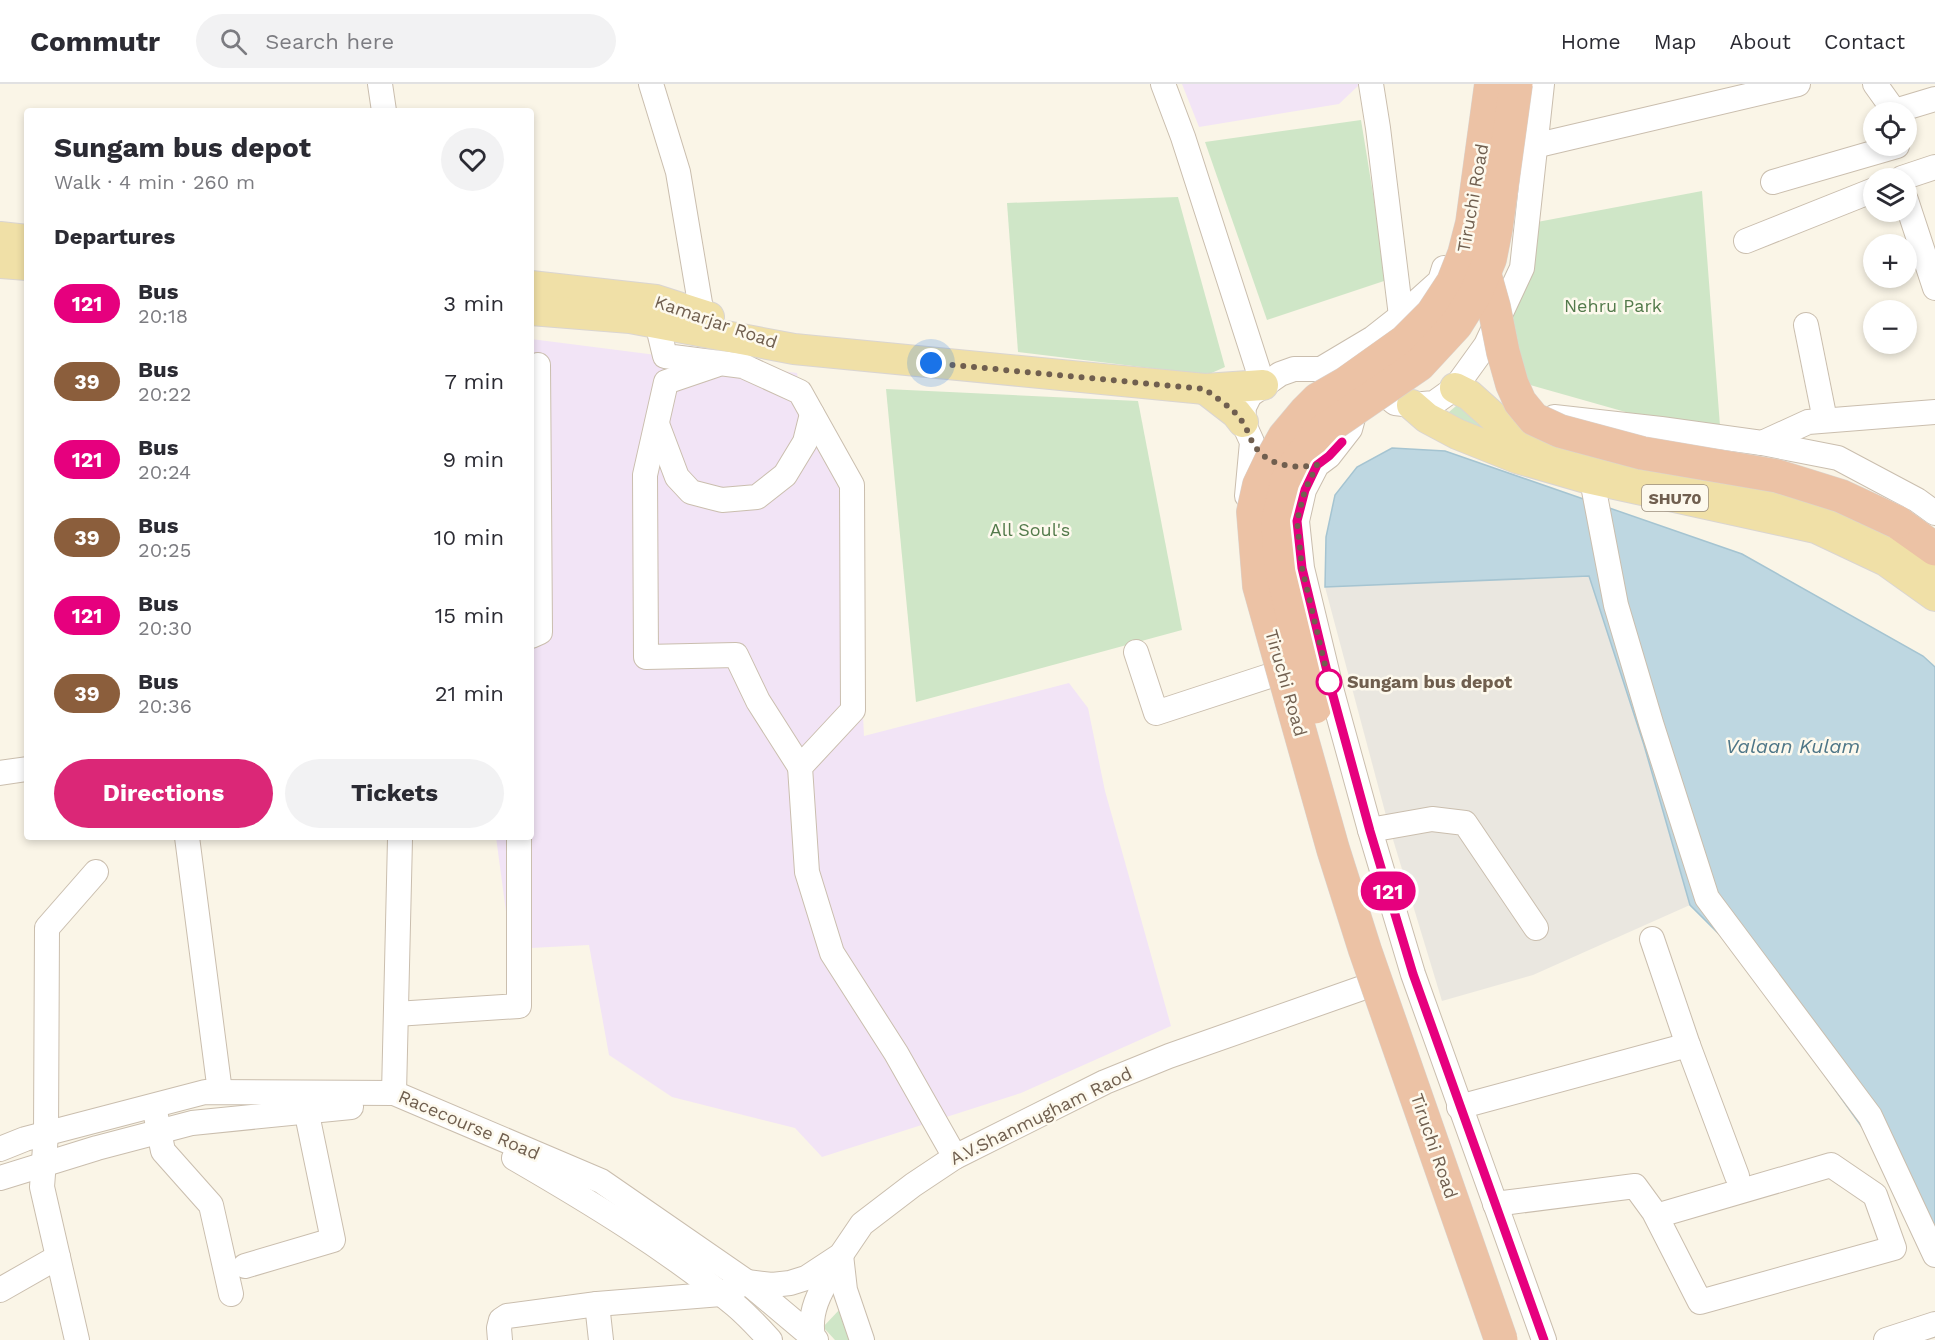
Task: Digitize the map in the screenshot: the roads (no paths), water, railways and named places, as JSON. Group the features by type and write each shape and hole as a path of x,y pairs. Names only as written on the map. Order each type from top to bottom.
{"highway":[{"name":"Tiruchi Road","path":"1491,84 1472,223 1464,254 1453,282 1432,314 1405,341 1346,383 1318,399 1305,412 1284,437 1271,460 1259,485 1253,512 1259,586 1333,849 1365,950 1501,1340"},
{"name":"Tiruchi Road","path":"1516,84 1496,229 1485,275 1456,325 1419,364 1317,435 1287,481 1278,520 1283,576 1313,702 1351,840 1523,1340"},
{"path":"1485,275 1512,384 1520,402 1534,419 1560,431 1642,453 1777,476 1841,496 1897,522 1935,549"}],"main road":[{"path":"0,237 24,240"},
{"path":"0,263 24,265"},
{"name":"Kamarjar Road","path":"534,286 656,300 794,349"},
{"name":"Kamarjar Road","path":"534,310 630,318 794,349 1205,389 1263,385"},
{"path":"1205,389 1236,413 1248,432"},
{"name":"SHU70","path":"1462,391 1508,429 1589,456 1753,491 1807,505 1891,538 1935,569"},
{"name":"SHU70","path":"1404,404 1457,435 1516,458 1592,480 1816,528 1886,561 1935,596"}],"street":[{"path":"380,84 384,108"},
{"path":"651,84 678,172 702,315"},
{"path":"1163,84 1183,137 1263,385"},
{"path":"1371,84 1401,316"},
{"path":"1321,369 1373,338 1440,281 1450,251 1466,177 1476,84"},
{"path":"1363,342 1373,385 1404,404 1434,403 1462,391 1475,360 1486,345 1522,268 1542,84"},
{"path":"1534,146 1798,84"},
{"path":"1875,84 1888,102"},
{"path":"1917,105 1935,99"},
{"path":"1773,182 1863,156"},
{"path":"1917,173 1935,167"},
{"path":"1746,241 1863,194"},
{"path":"1913,222 1935,288"},
{"path":"1440,281 1470,320 1475,360"},
{"path":"657,323 665,356 742,366 800,392 852,485 853,710 800,767"},
{"path":"1806,325 1825,420"},
{"path":"721,363 666,382 645,475 645,657 736,655 758,701 800,767 807,872 832,952 896,1053 955,1157"},
{"path":"534,635 540,632 538,365"},
{"path":"1347,433 1350,401 1345,387 1334,376 1321,369 1294,369 1280,374 1250,395 1244,407 1248,432 1242,549 1256,617 1272,675 1365,987 1487,1340"},
{"path":"1462,391 1488,402 1543,416 1762,443 1838,458 1917,500 1935,513"},
{"name":"Tiruchi Road","path":"1404,404 1347,433 1329,456 1317,465 1305,490 1297,521 1302,568 1332,692 1370,831 1413,974 1544,1340"},
{"path":"1762,443 1808,422 1935,412"},
{"path":"657,424 677,477 691,492 722,500 757,497 785,475 805,442 812,414"},
{"path":"1248,432 1259,453 1279,464 1304,468 1317,465"},
{"path":"1592,480 1616,605 1707,898 1870,1116 1935,1255"},
{"path":"1136,652 1156,713 1272,675"},
{"path":"0,773 24,769"},
{"path":"1370,831 1432,819 1465,823 1536,928"},
{"path":"187,840 220,1092"},
{"path":"394,1093 400,840"},
{"path":"396,1014 519,1006 519,840"},
{"path":"77,1340 42,1186 46,1134 47,928 96,872"},
{"path":"1652,939 1688,1045 1737,1176"},
{"name":"A.V.Shanmugham Raod","path":"747,1282 772,1285 806,1278 841,1255 862,1224 913,1185 955,1157 1105,1082 1169,1056 1365,987"},
{"path":"1459,1107 1688,1045"},
{"name":"Racecourse Road","path":"0,1149 46,1134 205,1092 305,1101 394,1093 601,1181 747,1282 815,1339"},
{"path":"245,1266 333,1240 305,1101"},
{"path":"0,1178 159,1131 305,1101 400,1110 500,1150 625,1224 736,1306 770,1340"},
{"path":"154,1105 164,1151 211,1205 231,1294"},
{"path":"1495,1204 1635,1186 1656,1216 1700,1302 1894,1248 1875,1195 1831,1165 1656,1216"},
{"path":"815,1339 812,1313 817,1298 841,1255"},
{"path":"841,1255 845,1290 862,1340"},
{"path":"0,1290 58,1257"},
{"path":"500,1340 501,1320 507,1316 597,1304 721,1294 747,1282"},
{"path":"597,1304 601,1340"},
{"path":"1886,1340 1935,1324"}],"water":[{"name":"Valaan Kulam","path":"1392,448 1445,451 1742,554 1923,656 1935,667 1935,1229 1735,950 1690,905 1644,745 1589,576 1325,587 1326,537 1335,495 1357,467"}],"place":[{"name":"Sungam bus depot","path":"1329,682"}],"park label":[{"name":"Nehru Park","path":"1613,306"},
{"name":"All Soul's","path":"1030,530"}]}
